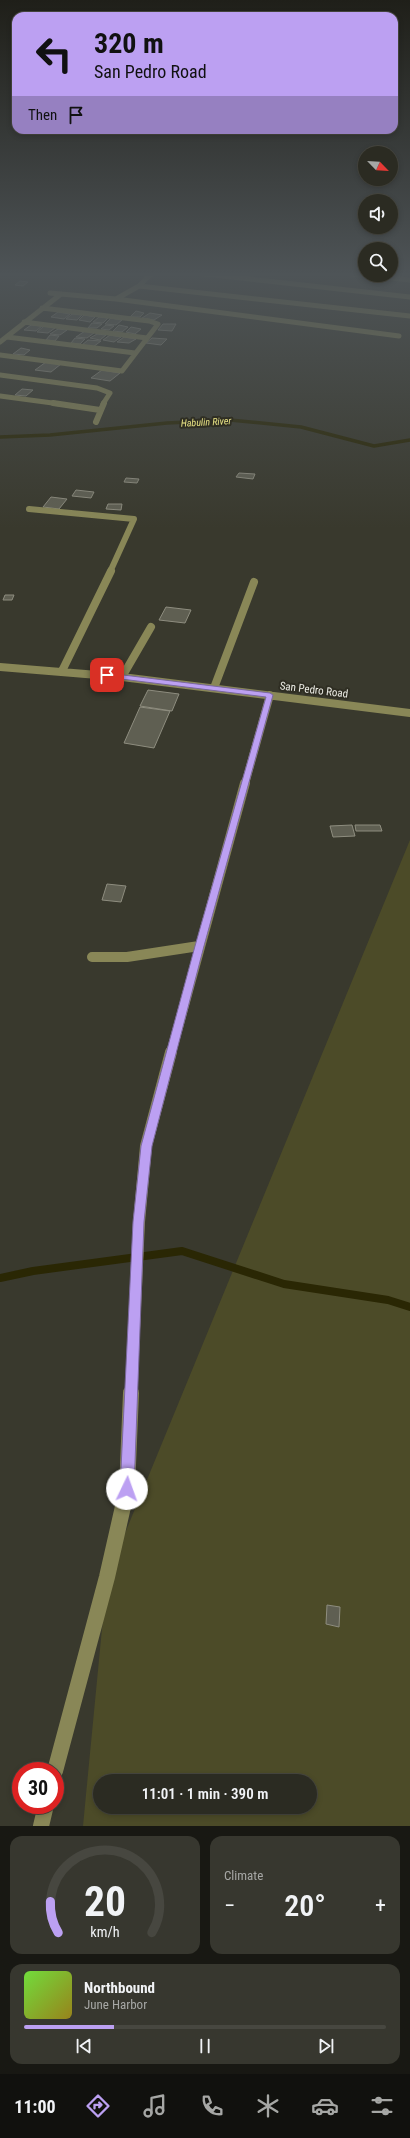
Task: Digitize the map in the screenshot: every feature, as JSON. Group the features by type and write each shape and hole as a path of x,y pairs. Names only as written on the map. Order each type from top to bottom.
{"street":[{"path":"17,357 122,371 132,357"},
{"path":"0,375 97,388 110,393 100,410 96,422"},
{"path":"0,396 100,410"},
{"path":"29,510 97,514 134,519 131,529 62,671"},
{"path":"214,688 254,582"},
{"path":"122,677 151,627"},
{"name":"San Pedro Road","path":"0,667 122,677 410,713"},
{"path":"57,1762 107,1577 127,1489 132,1400 135,1293 139,1222 146,1146 199,946 270,695"},
{"path":"92,957 127,957 199,946"},
{"path":"41,1826 44,1814"}],"shaded area":[{"path":"410,840 410,1826 83,1826 107,1577"}],"building":[{"path":"46,362 61,364 51,372 35,370"},
{"path":"102,370 120,373 110,381 91,378"},
{"path":"22,389 33,390 26,396 15,395"},
{"path":"239,473 255,474 253,479 236,477"},
{"path":"126,478 139,479 137,483 124,482"},
{"path":"76,490 94,492 91,498 72,496"},
{"path":"51,497 67,499 59,509 43,507"},
{"path":"108,504 122,504 121,510 106,509"},
{"path":"5,595 14,595 12,600 3,600"},
{"path":"166,607 191,610 185,623 159,620"},
{"path":"148,690 179,694 172,711 140,706"},
{"path":"140,707 170,711 154,748 124,743"},
{"path":"352,825 355,836 333,837 330,826"},
{"path":"355,825 380,825 382,831 356,831"},
{"path":"107,884 126,886 121,902 102,900"},
{"path":"327,1605 340,1607 339,1627 326,1624"}],"waterway":[{"name":"Habulin River","path":"0,437 50,435 167,423 230,420 301,427 374,446 410,440"},
{"path":"0,1278 33,1271 182,1251 284,1284 388,1300 410,1307"}],"route":[{"path":"107,675 270,695 199,946 146,1146 142,1180 135,1293 132,1400 127,1489"}]}
